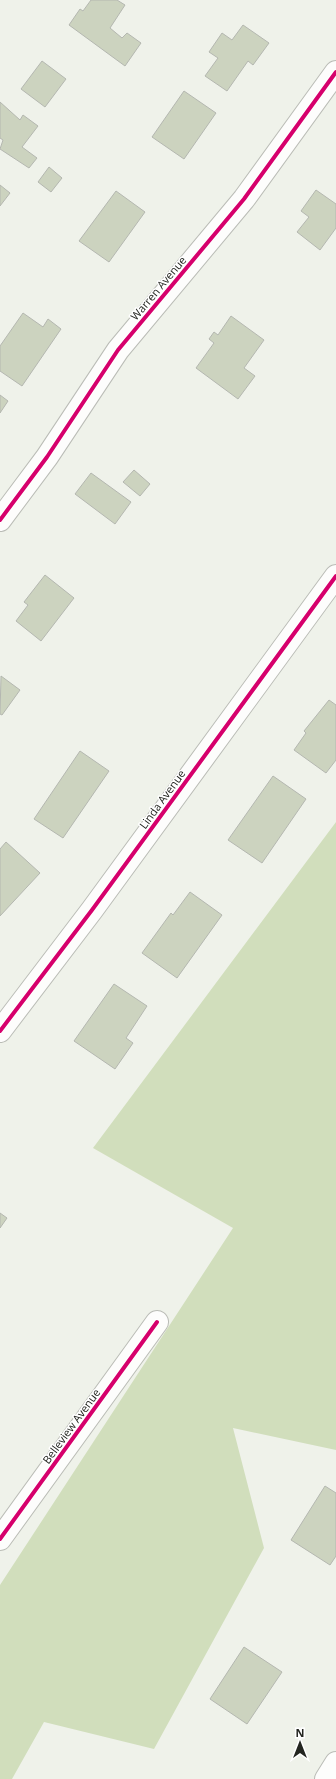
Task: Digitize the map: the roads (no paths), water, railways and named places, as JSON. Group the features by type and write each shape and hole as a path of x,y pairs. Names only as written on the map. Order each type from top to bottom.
{"street":[{"name":"Warren Avenue","path":"0,520 47,457 118,350 244,199 336,72"},
{"name":"Linda Avenue","path":"0,1031 97,903 336,576"},
{"name":"Belleview Avenue","path":"0,1539 157,1322"},
{"path":"326,1779 336,1763"}]}
